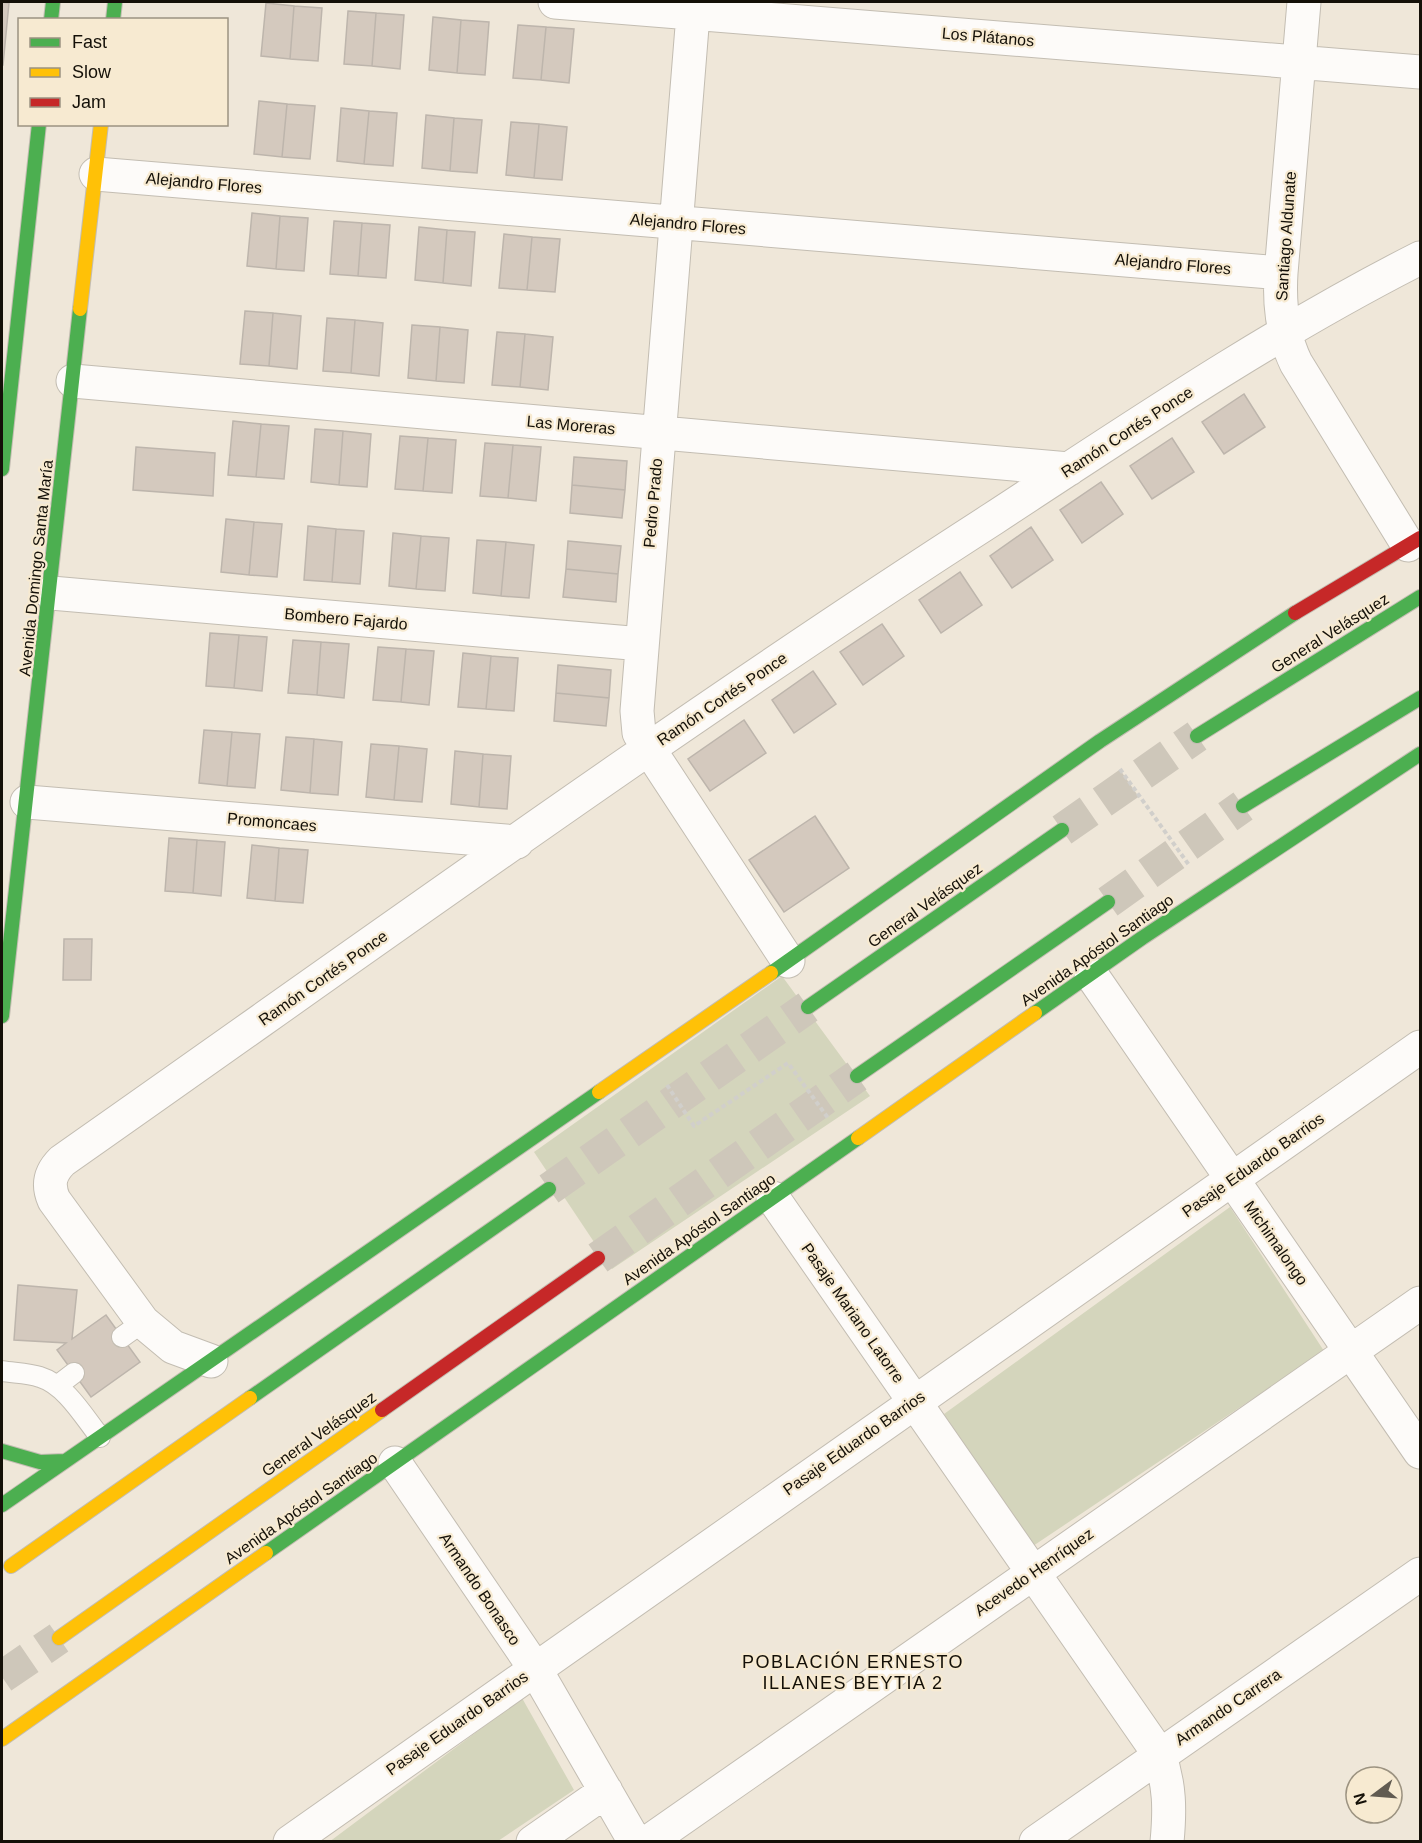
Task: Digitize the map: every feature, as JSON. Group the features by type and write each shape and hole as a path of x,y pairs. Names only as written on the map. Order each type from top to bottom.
{"main road":[{"path":"51,18 52,2"},
{"path":"113,18 115,2"},
{"path":"2,469 5,395 39,126"},
{"name":"Avenida Domingo Santa María","path":"2,1016 51,593 101,126"},
{"path":"2,1506 788,961 1100,741 1288,618 1414,542"},
{"name":"General Velásquez","path":"1197,736 1420,597"},
{"path":"1243,806 1420,698"},
{"name":"Avenida Apóstol Santiago","path":"2,1739 1209,892 1420,754"},
{"name":"General Velásquez","path":"808,1007 1062,830"},
{"path":"856,1076 1108,902"},
{"path":"11,1566 549,1189"},
{"name":"General Velásquez","path":"59,1638 598,1258"},
{"path":"2,1451 40,1462 65,1461"}],"street":[{"name":"Los Plátanos","path":"555,2 694,7 1420,72"},
{"name":"Santiago Aldunate","path":"1304,2 1281,273 1281,312 1285,333 1296,363 1414,542"},
{"name":"Pedro Prado","path":"694,7 642,644 637,711 639,733 788,961"},
{"name":"Alejandro Flores","path":"96,174 1281,273"},
{"name":"Ramón Cortés Ponce","path":"211,1361 132,1329 54,1200 49,1179 62,1161 649,749 829,626 1069,469 1320,310 1420,258"},
{"name":"Las Moreras","path":"73,381 1069,469"},
{"name":"Bombero Fajardo","path":"51,593 642,644"},
{"name":"Promoncaes","path":"27,802 517,842"},
{"name":"Michimalongo","path":"1091,974 1420,1452"},
{"name":"Pasaje Eduardo Barrios","path":"290,1842 534,1667 1420,1047"},
{"name":"Pasaje Mariano Latorre","path":"773,1198 1159,1754 1168,1779 1170,1806 1167,1842"},
{"name":"Acevedo Henríquez","path":"648,1842 1420,1303"},
{"name":"Armando Bonasco","path":"395,1463 534,1667 635,1842"},
{"name":"Armando Carrera","path":"1036,1842 1159,1754 1420,1575"},
{"path":"533,1842 606,1791"}],"lane":[{"path":"2,1371 38,1376 57,1386 100,1437"},
{"path":"57,1386 74,1373"}],"path":[{"path":"1100,741 1209,892"},
{"path":"648,1057 694,1126 788,1063 848,1145"}],"green space":[{"path":"782,976 870,1096 612,1269 534,1152"},
{"path":"1230,1207 1324,1351 1033,1546 944,1414"},
{"path":"522,1698 574,1790 498,1841 329,1842"}],"building":[{"path":"2,2 9,3 3,65 2,65"},
{"path":"266,3 294,6 290,59 261,56"},
{"path":"294,6 322,8 318,61 290,59"},
{"path":"348,11 376,13 372,66 344,64"},
{"path":"376,13 404,15 400,69 372,66"},
{"path":"433,17 461,20 457,73 429,70"},
{"path":"461,20 489,22 485,75 457,73"},
{"path":"518,25 546,27 541,80 513,78"},
{"path":"546,27 574,29 569,83 541,80"},
{"path":"259,101 287,104 282,157 254,154"},
{"path":"287,104 315,106 310,159 282,157"},
{"path":"341,108 369,111 364,164 337,161"},
{"path":"369,111 397,113 393,166 364,164"},
{"path":"426,115 454,118 450,171 422,168"},
{"path":"454,118 482,120 477,173 450,171"},
{"path":"511,122 539,124 534,178 506,175"},
{"path":"539,124 567,127 562,180 534,178"},
{"path":"252,213 280,216 276,269 247,266"},
{"path":"280,216 308,218 304,271 276,269"},
{"path":"334,221 362,223 358,276 330,274"},
{"path":"362,223 390,225 386,278 358,276"},
{"path":"419,227 447,230 443,283 415,280"},
{"path":"447,230 475,232 471,286 443,283"},
{"path":"504,234 532,237 527,290 499,288"},
{"path":"532,237 560,239 555,292 527,290"},
{"path":"245,311 273,313 269,366 240,364"},
{"path":"273,313 301,316 297,369 269,366"},
{"path":"327,318 355,320 351,373 323,371"},
{"path":"355,320 383,323 379,376 351,373"},
{"path":"412,325 440,327 436,381 408,378"},
{"path":"440,327 468,330 464,383 436,381"},
{"path":"497,332 525,334 520,387 492,385"},
{"path":"525,334 553,337 548,390 520,387"},
{"path":"1244,394 1265,427 1224,454 1202,422"},
{"path":"233,421 261,424 256,477 228,475"},
{"path":"261,424 289,426 284,479 256,477"},
{"path":"315,429 343,431 339,485 311,482"},
{"path":"343,431 371,434 367,487 339,485"},
{"path":"400,436 428,438 423,491 395,489"},
{"path":"428,438 456,440 452,493 423,491"},
{"path":"1172,438 1194,472 1152,499 1130,466"},
{"path":"485,443 513,445 508,498 480,496"},
{"path":"513,445 541,447 536,501 508,498"},
{"path":"136,447 215,453 213,496 133,490"},
{"path":"574,457 627,461 625,490 572,485"},
{"path":"1101,482 1123,514 1082,543 1060,510"},
{"path":"572,485 625,490 622,518 570,513"},
{"path":"226,519 254,522 249,575 221,572"},
{"path":"254,522 282,524 277,577 249,575"},
{"path":"308,526 336,529 332,582 304,580"},
{"path":"1031,527 1053,560 1012,588 990,556"},
{"path":"336,529 364,531 360,584 332,582"},
{"path":"393,533 421,536 416,589 389,586"},
{"path":"421,536 449,538 445,591 416,589"},
{"path":"477,540 506,542 501,596 473,593"},
{"path":"568,541 621,546 618,574 566,569"},
{"path":"506,542 534,545 529,598 501,596"},
{"path":"566,569 618,574 616,602 563,597"},
{"path":"960,572 982,605 941,633 919,600"},
{"path":"882,624 904,656 863,685 840,652"},
{"path":"210,633 239,635 234,688 206,686"},
{"path":"239,635 267,637 262,691 234,688"},
{"path":"293,640 321,642 317,695 288,693"},
{"path":"321,642 349,644 344,698 317,695"},
{"path":"378,647 406,649 401,702 373,700"},
{"path":"406,649 434,651 429,705 401,702"},
{"path":"463,653 491,656 486,709 458,707"},
{"path":"491,656 518,658 514,711 486,709"},
{"path":"558,665 611,670 609,698 556,693"},
{"path":"813,671 836,704 794,733 772,700"},
{"path":"556,693 609,698 606,726 554,721"},
{"path":"744,720 766,753 710,791 688,759"},
{"path":"204,730 232,732 227,786 199,783"},
{"path":"232,732 260,734 255,788 227,786"},
{"path":"286,737 314,739 310,793 281,790"},
{"path":"314,739 342,742 338,795 310,793"},
{"path":"371,744 399,746 394,800 366,797"},
{"path":"399,746 427,749 422,802 394,800"},
{"path":"455,751 483,754 479,807 451,804"},
{"path":"483,754 511,756 507,809 479,807"},
{"path":"815,816 849,868 784,912 749,860"},
{"path":"169,838 197,840 193,893 165,891"},
{"path":"197,840 225,842 221,896 193,893"},
{"path":"252,845 279,848 275,901 247,898"},
{"path":"279,848 308,850 303,903 275,901"},
{"path":"64,939 92,939 91,980 63,980"},
{"path":"18,1285 77,1290 72,1339 106,1315 140,1362 91,1397 57,1350 66,1343 14,1340"}],"tunnel":[{"path":"1062,830 1197,736"},
{"path":"1108,902 1243,806"},
{"path":"549,1189 808,1007"},
{"path":"598,1258 857,1076"},
{"path":"2,1677 59,1638"}],"traffic: fast":[{"path":"51,18 53,2"},
{"path":"113,18 115,2"},
{"path":"2,469 39,126"},
{"path":"2,1016 80,309"},
{"path":"1197,736 1420,597"},
{"path":"771,973 1100,741 1295,613"},
{"path":"1243,806 1420,698"},
{"path":"1035,1013 1142,938 1420,754"},
{"path":"808,1007 1062,830"},
{"path":"857,1076 1108,902"},
{"path":"2,1505 599,1092"},
{"path":"266,1553 858,1138"},
{"path":"250,1398 549,1189"},
{"path":"2,1451 40,1462 65,1461"}],"traffic: slow":[{"path":"80,309 101,126"},
{"path":"599,1092 771,973"},
{"path":"858,1138 1035,1013"},
{"path":"11,1566 250,1398"},
{"path":"59,1638 382,1410"},
{"path":"2,1739 266,1553"}],"traffic: jam":[{"path":"1295,613 1420,538"},
{"path":"382,1410 598,1258"}],"district":[{"name":"POBLACIÓN ERNESTO ILLANES BEYTIA 2","path":"853,1672"}]}
